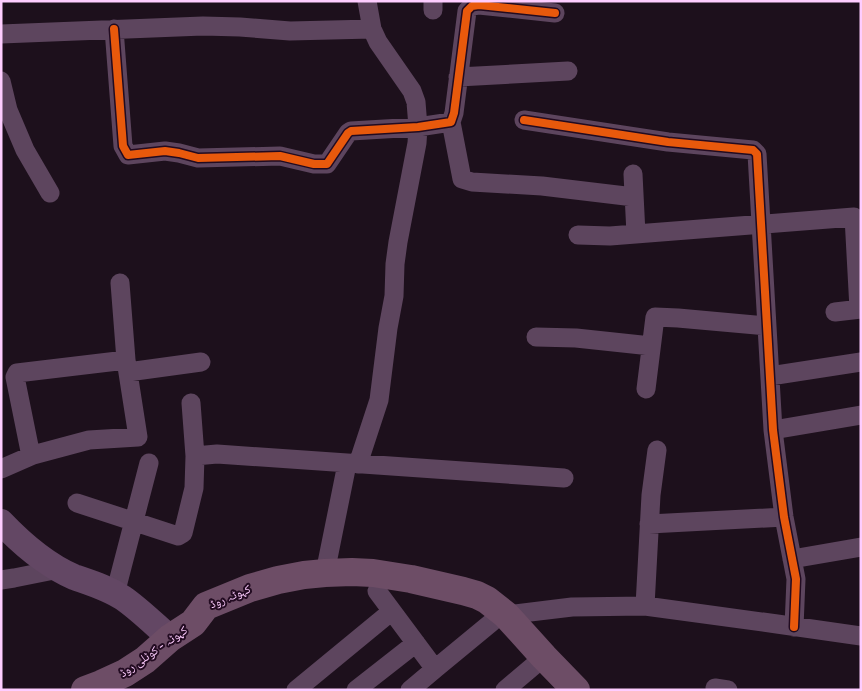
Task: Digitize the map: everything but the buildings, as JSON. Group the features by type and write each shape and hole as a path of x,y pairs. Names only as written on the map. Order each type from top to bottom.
{"main road":[{"path":"1,522 42,559 74,576 105,588 124,599 170,638"},
{"name":"کہوٹہ روڈ","path":"193,623 206,606 250,588 278,580 325,572 373,573 463,591 487,600 499,619 539,661 576,690"},
{"name":"کہوٹہ روڈ","path":"193,623 260,602 307,592 337,590 385,601 456,604 499,619"},
{"name":"کہوٹہ - کوٹلی روڈ","path":"85,690 125,673 145,660 170,638 193,623"},
{"name":"کہوٹہ روڈ","path":"539,661 557,690"}],"street":[{"path":"325,572 353,464 379,400 394,296 398,242 417,142 416,102 412,91 378,42 372,29 368,1"},
{"path":"555,13 489,4 472,6 467,11 454,113 451,122 462,179 472,182 542,186 634,197"},
{"path":"1,34 203,26 290,31 372,29"},
{"path":"114,29 123,146 128,155 165,151 198,158 280,156 314,164 327,164 350,130 418,127 451,122"},
{"path":"458,77 568,71"},
{"path":"1,81 8,110 25,150 50,193"},
{"path":"524,120 668,142 753,150 757,154 773,430 784,517 796,579 794,627"},
{"path":"633,174 636,234"},
{"path":"578,235 610,236 854,217 858,232 860,309 835,312"},
{"path":"1,469 31,456 90,440 138,437 127,366 120,283"},
{"path":"646,389 655,317 767,326"},
{"path":"536,337 576,338 651,346"},
{"path":"31,456 15,377 17,373 201,362"},
{"path":"770,376 861,362"},
{"path":"77,504 178,536 183,533 194,488 195,456 191,403"},
{"path":"773,430 861,415"},
{"path":"645,606 651,496 657,450"},
{"path":"195,456 217,454 564,478"},
{"path":"115,594 149,463"},
{"path":"649,524 784,517"},
{"path":"792,559 861,547"},
{"path":"1,580 60,569"},
{"path":"296,690 385,601 436,669"},
{"path":"410,690 499,619 572,607 645,606 861,636"},
{"path":"356,690 416,642"},
{"path":"506,690 539,661"}],"cycle path":[{"path":"114,29 123,146 128,155 165,151 198,158 280,156 314,164 327,164 351,131 418,127 451,122 454,113 467,11 472,6 479,5 555,13"},
{"path":"524,120 668,142 753,150 757,154 773,430 784,517 796,579 794,627"}]}
